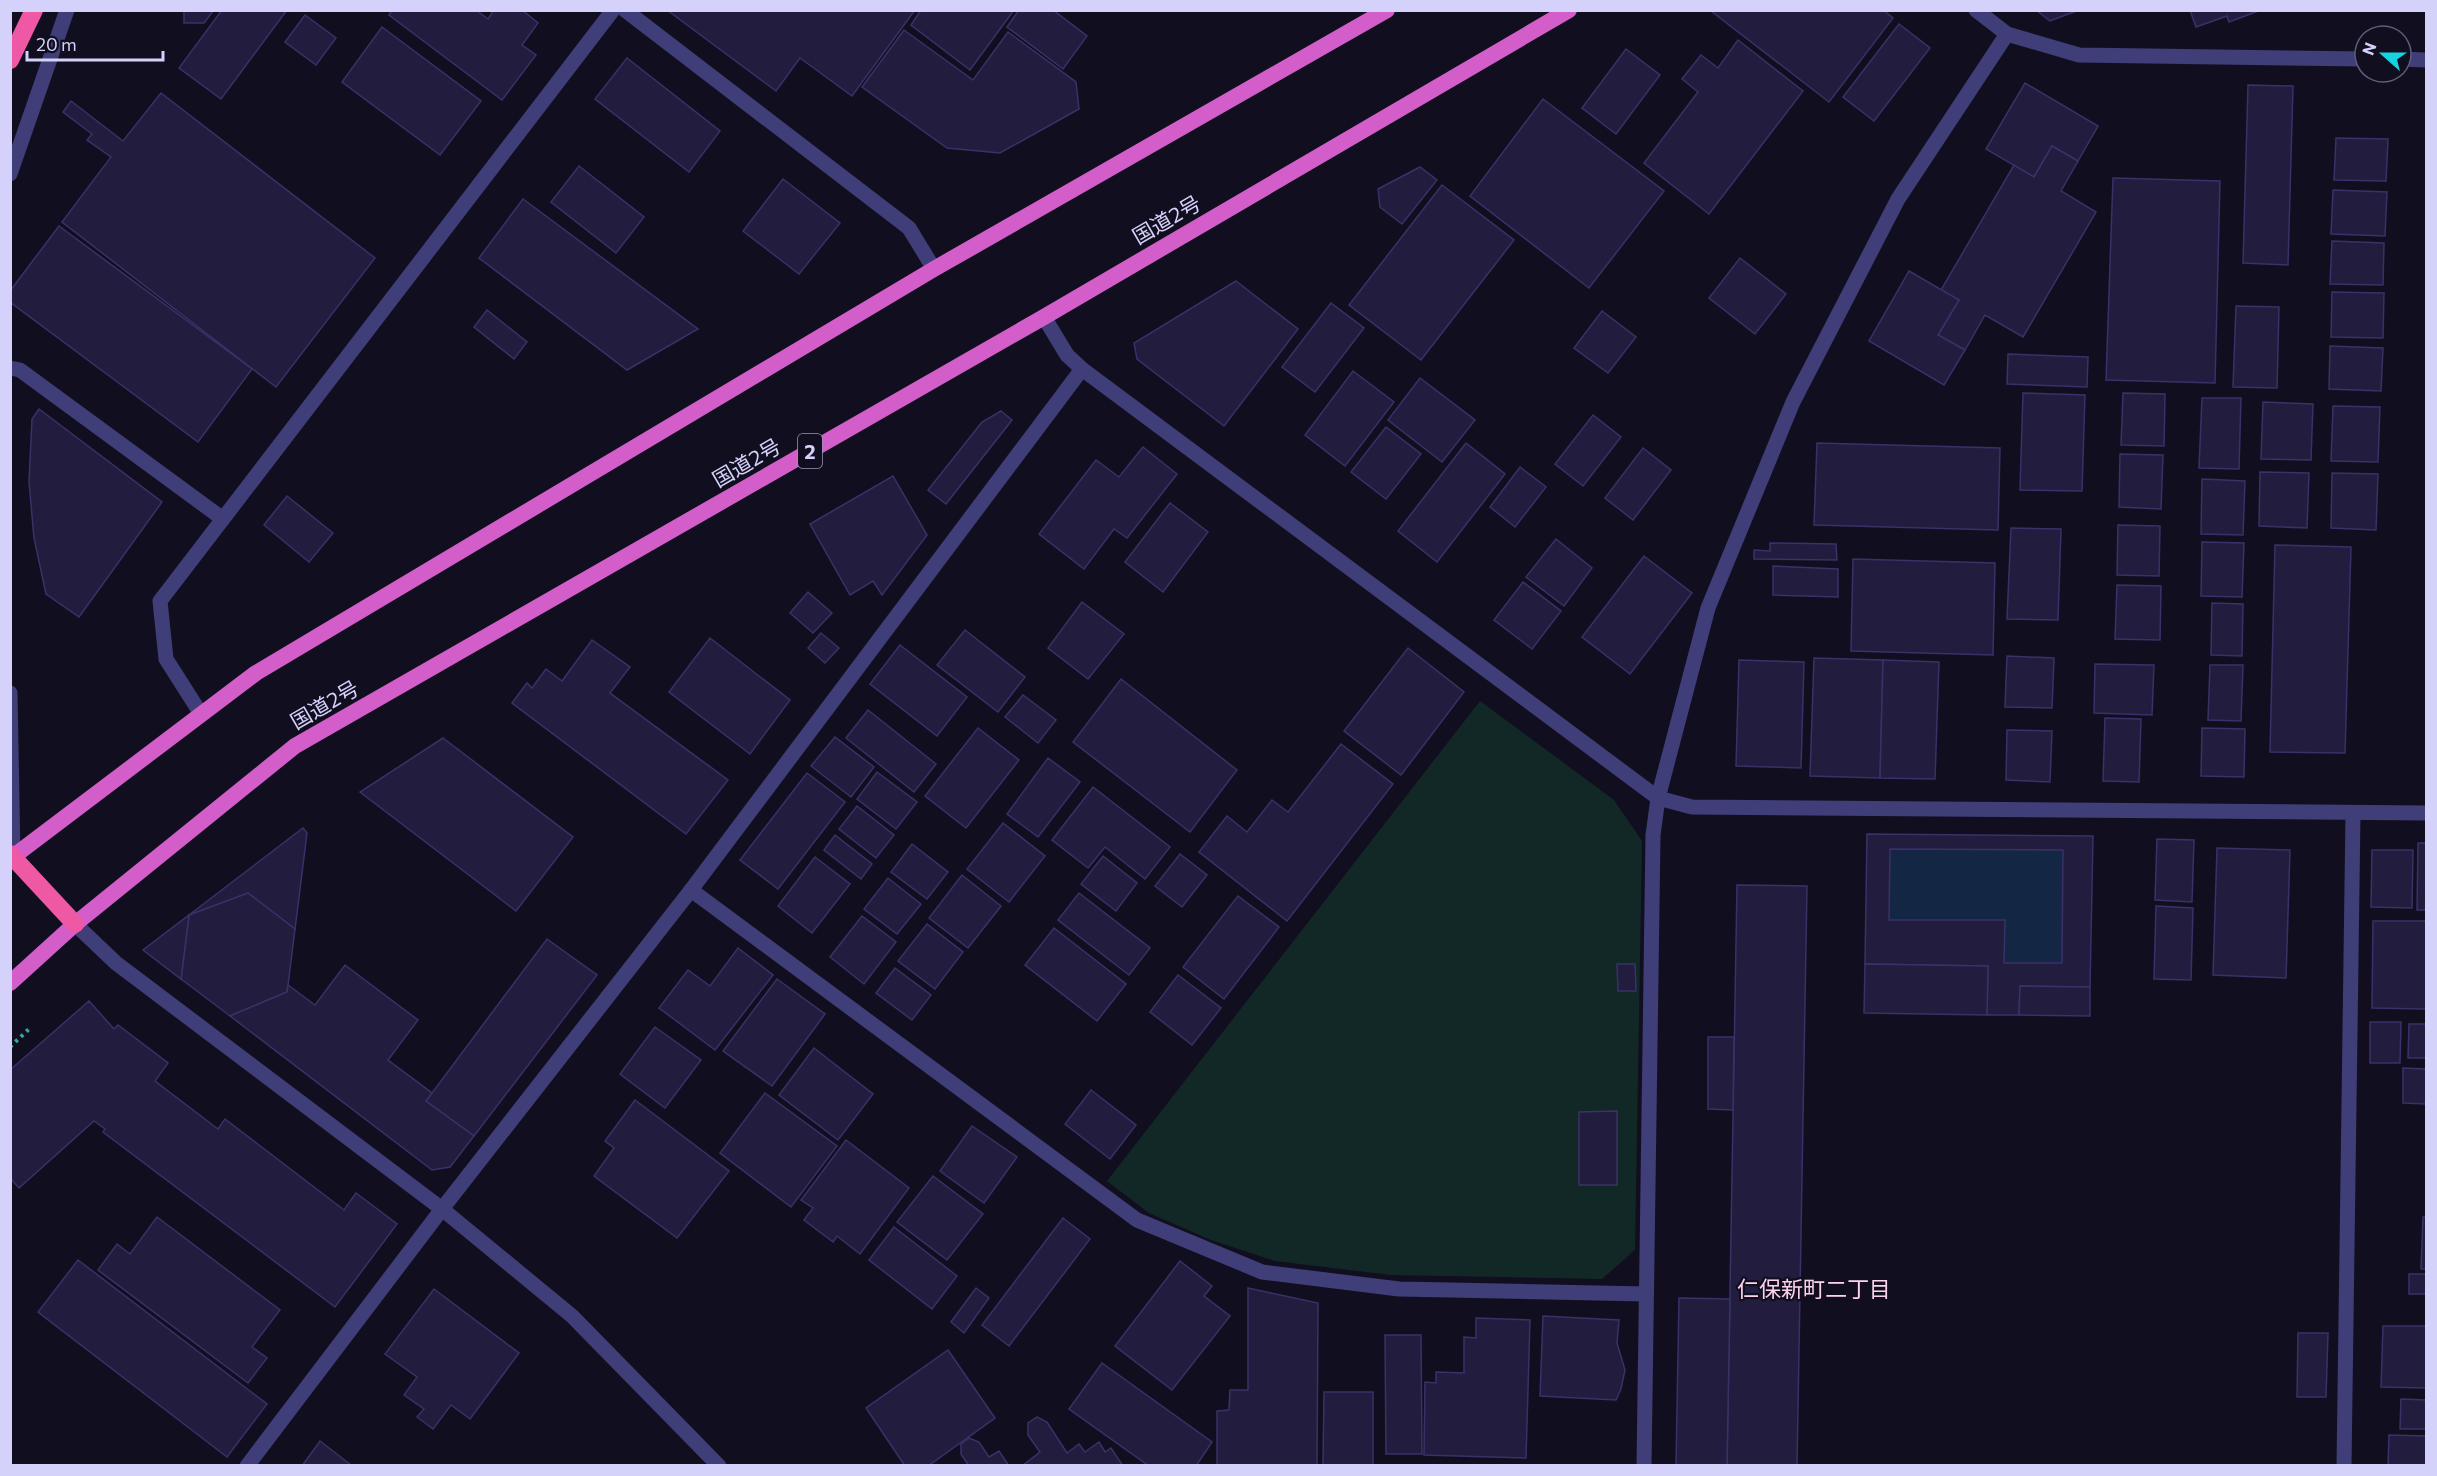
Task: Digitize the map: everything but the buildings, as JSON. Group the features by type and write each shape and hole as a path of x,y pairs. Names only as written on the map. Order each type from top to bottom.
{"highway":[{"path":"10,60 34,10"},
{"path":"75,924 11,855 256,673 934,269 1388,10"},
{"name":"国道2号","path":"10,983 75,924 295,746 1044,317 1569,10"}],"street":[{"path":"10,174 67,10"},
{"path":"201,714 166,659 160,601 613,10"},
{"path":"625,10 909,228 934,269"},
{"path":"1976,10 2007,34 2079,55 2353,59"},
{"path":"1644,1466 1653,835 1658,798 1708,608 1793,402 1898,199 2007,34"},
{"path":"1044,317 1067,355 1082,369 1658,798 1692,807 2427,813"},
{"path":"10,368 20,370 223,519"},
{"path":"247,1466 442,1209 691,890 1082,369"},
{"path":"10,693 11,855"},
{"path":"2344,1466 2353,813"},
{"path":"691,890 1137,1220 1262,1272 1399,1289 1646,1294"},
{"path":"75,924 116,963 442,1209 572,1316 720,1466"}],"path":[{"path":"10,1047 29,1029"}],"green space":[{"path":"1480,701 1614,800 1642,841 1635,1250 1602,1279 1391,1275 1275,1261 1211,1240 1149,1213 1107,1181"}],"water":[{"path":"1890,849 2063,850 2062,963 2004,963 2005,920 1889,920"}],"district":[{"name":"仁保新町二丁目","path":"1814,1288"}]}
